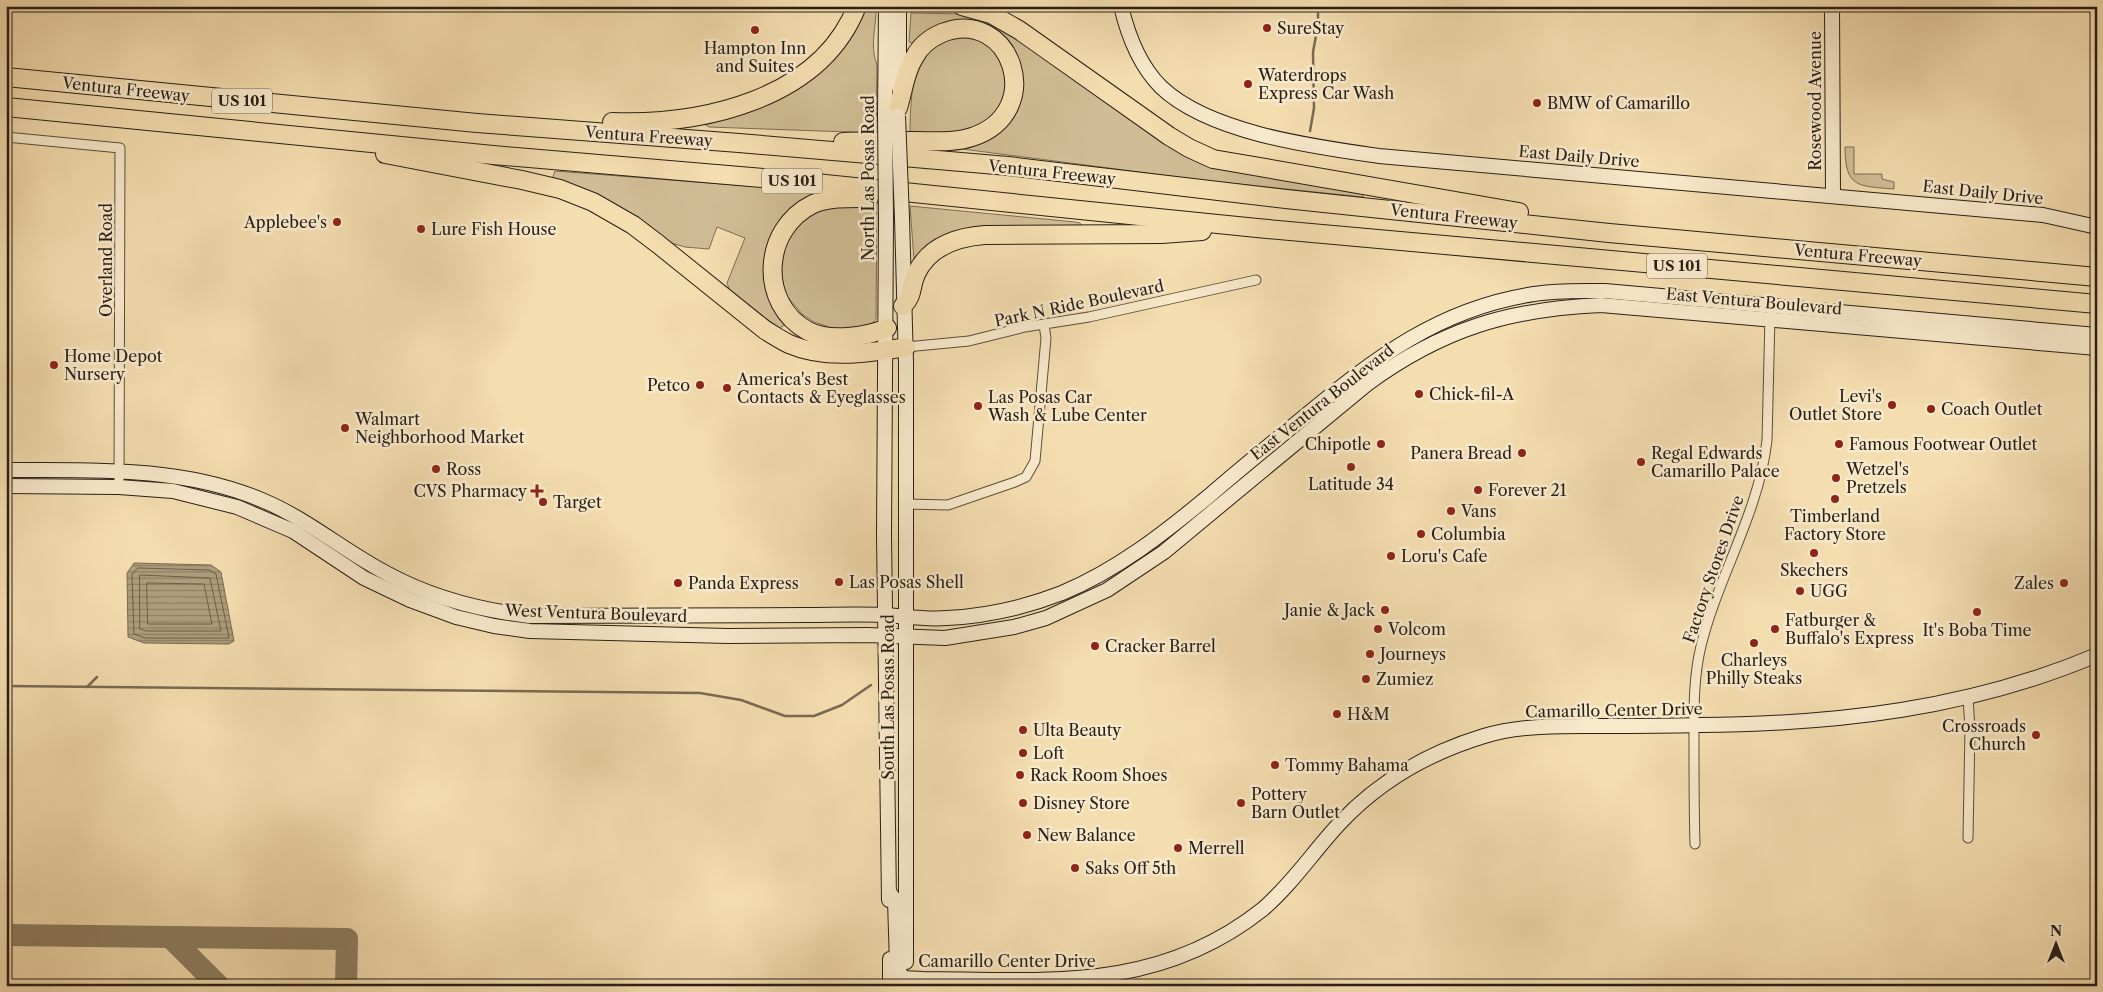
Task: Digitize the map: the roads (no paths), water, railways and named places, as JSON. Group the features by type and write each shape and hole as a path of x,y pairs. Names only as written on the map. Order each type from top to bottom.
{"highway":[{"path":"477,123 669,121 693,117 738,105 787,85 816,66 840,39 857,6"},
{"path":"962,6 992,14 1019,30 1169,136 1189,148 1213,158 1536,216 1609,233"},
{"path":"739,143 955,141 971,138 990,129 1009,107 1015,89 1014,70 1011,60 1000,45 972,30 959,29 936,35 927,41 914,57 894,113"},
{"name":"Ventura Freeway","path":"6,77 477,123 1008,166 1286,199 1609,233 2097,277"},
{"name":"Ventura Freeway","path":"6,107 786,180 987,202 1257,228 2097,304"},
{"path":"326,138 370,152 522,180 574,194 593,202 633,225 765,330 788,344 820,352 870,353 906,347"},
{"path":"887,328 865,336 822,336 810,332 792,319 777,298 772,277 773,255 776,244 786,227 801,211 814,204 830,200 877,198 987,202"},
{"path":"903,306 911,298 912,284 917,272 934,251 945,244 968,236 1162,234 1257,228"}],"main road":[{"name":"North Las Posas Road","path":"886,6 902,218 903,306 906,347"},
{"name":"North Las Posas Road","path":"886,350 886,219 894,113 899,6"},
{"name":"East Daily Drive","path":"1121,6 1124,21 1137,54 1162,87 1194,110 1256,133 1379,156 2043,215 2097,227"},
{"name":"Rosewood Avenue","path":"1832,6 1833,196"},
{"name":"East Ventura Boulevard","path":"885,615 948,618 1001,610 1059,594 1095,577 1133,555 1178,522 1375,359 1431,327 1502,301 1562,291 1605,291 1770,312 2097,348"},
{"name":"East Ventura Boulevard","path":"886,636 945,638 1014,627 1046,618 1107,590 1167,550 1373,379 1417,350 1467,328 1497,318 1560,307 1601,305 1770,312 2097,335"},
{"name":"South Las Posas Road","path":"906,347 906,982"},
{"name":"South Las Posas Road","path":"886,350 884,450 885,615 890,986"},
{"name":"West Ventura Boulevard","path":"6,470 120,471 183,478 241,493 263,500 310,524 388,574 415,587 460,603 496,612 529,616 885,615"},
{"name":"West Ventura Boulevard","path":"6,486 119,487 173,491 237,506 293,531 364,578 410,600 456,617 494,626 530,631 728,636 886,636"},
{"name":"Camarillo Center Drive","path":"906,982 1088,980 1146,970 1177,959 1233,931 1261,910 1293,879 1337,825 1356,806 1392,778 1427,757 1456,745 1512,730 1569,726 1769,724 1849,718 1968,697 2024,683 2097,654"},
{"path":"889,892 895,900 898,970 899,975 906,982"}],"street":[{"name":"Overland Road","path":"6,137 120,148 119,487"},
{"name":"Park N Ride Boulevard","path":"906,347 969,341 1096,316 1256,280"},
{"name":"Factory Stores Drive","path":"1694,844 1696,681 1703,640 1748,517 1765,459 1770,312"},
{"path":"905,504 948,505 1026,477 1036,461 1046,338 1044,325"},
{"path":"1968,697 1970,729 1968,838"}],"water":[{"path":"134,563 211,565 221,572 234,641 229,644 144,643 128,637 127,573"}],"waterway":[{"path":"1310,131 1314,108 1313,52 1318,25 1318,6"},
{"path":"87,687 97,677"},
{"path":"6,686 700,693 741,700 785,716 814,716 842,705 871,685"}],"place":[{"name":"SureStay","path":"1267,28"},
{"name":"Hampton Inn and Suites","path":"755,30"},
{"name":"Waterdrops Express Car Wash","path":"1248,84"},
{"name":"BMW of Camarillo","path":"1537,103"},
{"name":"Applebee's","path":"337,222"},
{"name":"Lure Fish House","path":"421,229"},
{"name":"Home Depot Nursery","path":"54,365"},
{"name":"Petco","path":"700,385"},
{"name":"America's Best Contacts & Eyeglasses","path":"727,388"},
{"name":"Chick-fil-A","path":"1419,394"},
{"name":"Levi's Outlet Store","path":"1892,405"},
{"name":"Las Posas Car Wash & Lube Center","path":"978,406"},
{"name":"Coach Outlet","path":"1931,409"},
{"name":"Walmart Neighborhood Market","path":"345,428"},
{"name":"Chipotle","path":"1381,444"},
{"name":"Famous Footwear Outlet","path":"1839,444"},
{"name":"Panera Bread","path":"1522,453"},
{"name":"Regal Edwards Camarillo Palace","path":"1641,462"},
{"name":"Latitude 34","path":"1351,467"},
{"name":"Ross","path":"436,469"},
{"name":"Wetzel's Pretzels","path":"1836,478"},
{"name":"Forever 21","path":"1478,490"},
{"name":"CVS Pharmacy","path":"537,491"},
{"name":"Timberland Factory Store","path":"1835,499"},
{"name":"Target","path":"543,502"},
{"name":"Vans","path":"1451,511"},
{"name":"Columbia","path":"1421,534"},
{"name":"Skechers","path":"1814,553"},
{"name":"Loru's Cafe","path":"1391,556"},
{"name":"Las Posas Shell","path":"839,582"},
{"name":"Panda Express","path":"678,583"},
{"name":"Zales","path":"2064,583"},
{"name":"UGG","path":"1800,591"},
{"name":"Janie & Jack","path":"1385,610"},
{"name":"It's Boba Time","path":"1977,612"},
{"name":"Volcom","path":"1378,629"},
{"name":"Fatburger & Buffalo's Express","path":"1775,629"},
{"name":"Charleys Philly Steaks","path":"1754,643"},
{"name":"Cracker Barrel","path":"1095,646"},
{"name":"Journeys","path":"1370,654"},
{"name":"Zumiez","path":"1366,679"},
{"name":"H&M","path":"1337,714"},
{"name":"Ulta Beauty","path":"1023,730"},
{"name":"Crossroads Church","path":"2036,735"},
{"name":"Loft","path":"1023,753"},
{"name":"Tommy Bahama","path":"1275,765"},
{"name":"Rack Room Shoes","path":"1020,775"},
{"name":"Disney Store","path":"1023,803"},
{"name":"Pottery Barn Outlet","path":"1241,803"},
{"name":"New Balance","path":"1027,835"},
{"name":"Merrell","path":"1178,848"},
{"name":"Saks Off 5th","path":"1075,868"}]}
